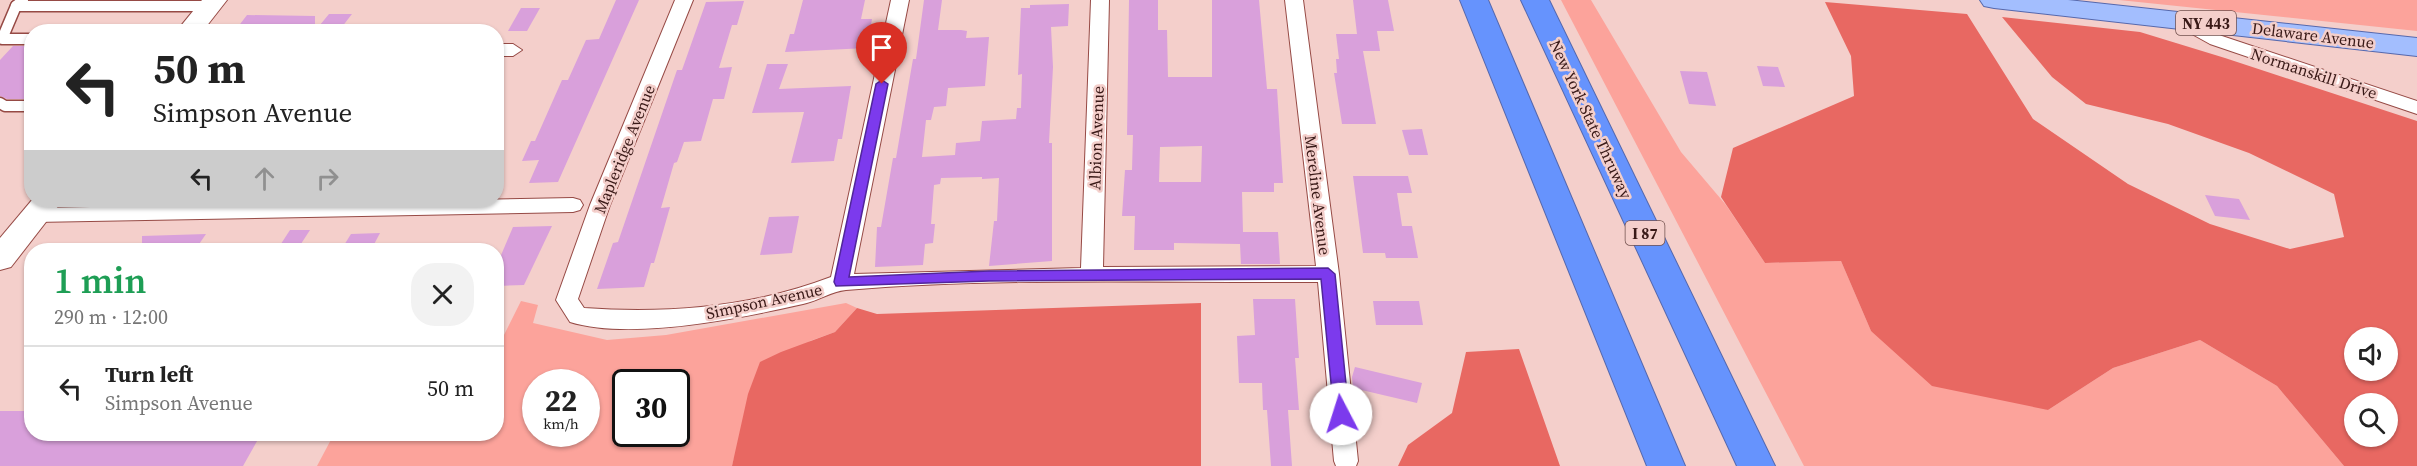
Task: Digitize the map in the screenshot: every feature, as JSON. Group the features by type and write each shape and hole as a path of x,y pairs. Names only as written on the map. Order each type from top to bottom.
{"highway":[{"path":"1474,0 1666,466"},
{"name":"New York State Thruway","path":"1535,0 1755,466"}],"main road":[{"name":"Delaware Avenue","path":"1994,0 2417,47"}],"street":[{"name":"Mapleridge Avenue","path":"567,300 600,205 684,0"},
{"path":"841,282 900,0"},
{"name":"Albion Avenue","path":"1092,276 1100,0"},
{"name":"Mereline Avenue","path":"1294,0 1328,274 1346,462"},
{"path":"195,24 213,3"},
{"name":"Normanskill Drive","path":"2180,20 2216,40 2417,108"},
{"path":"504,205 573,205"},
{"path":"0,258 41,207"},
{"name":"Simpson Avenue","path":"567,300 578,316 635,320 729,312 807,295 841,282 989,276 1328,274"}],"lane":[{"path":"1,41 20,3 213,3"},
{"path":"1,41 24,40"},
{"path":"0,104 24,106"}],"shaded area":[{"path":"1561,0 1591,0 1681,152 1726,205 1765,263 1841,261 1871,331 2048,410 2113,368 2200,340 2277,386 2344,466 1804,466"},
{"path":"2119,0 2417,0 2417,31"},
{"path":"1825,2 1967,14 2033,119 2128,184 2210,224 2290,249 2344,237 2334,194 2249,153 2168,124 2086,104 2052,77 2002,17 2140,32 2417,121 2417,466 2344,466 2277,386 2200,340 2113,368 2048,410 1932,386 1871,331 1841,261 1765,263 1721,197 1733,148 1854,96 1851,56"},
{"path":"521,301 538,305 533,323 607,340 666,335 846,303 857,308 835,332 810,341 734,458 732,466 317,466 330,441 504,441 504,335"},
{"path":"1201,303 1201,466 732,466 748,394 760,362 835,332 857,308 877,314"},
{"path":"1519,349 1560,466 1398,466 1408,445 1452,413 1466,352"}],"building":[{"path":"616,0 639,0 558,182 529,183 539,160 522,161 531,141 535,141 562,80 568,80 586,40 599,39"},
{"path":"803,0 865,0 861,19 872,19 867,48 785,52 790,34 794,34"},
{"path":"924,0 942,0 938,30 967,31 966,38 989,37 985,86 948,88 946,106 934,107 931,120 926,120 922,157 955,155 956,143 980,141 982,121 1016,119 1017,108 1021,108 1022,74 1018,75 1021,8 1030,8 1030,5 1069,4 1068,26 1051,27 1053,67 1049,143 1052,143 1052,261 989,266 994,221 997,221 999,178 941,178 940,184 934,185 931,224 935,224 933,243 925,244 923,265 875,267 877,227 881,227 893,158 896,158 913,59 916,59"},
{"path":"1129,0 1158,0 1158,30 1167,30 1168,77 1212,77 1212,0 1259,0 1267,89 1277,89 1283,183 1274,183 1274,192 1242,192 1243,232 1278,232 1280,264 1241,264 1240,244 1174,243 1174,250 1134,250 1135,216 1122,216 1125,170 1132,170 1133,135 1127,135","holes":["1202,146 1201,182 1159,182 1160,147"]},
{"path":"1353,0 1388,0 1394,31 1377,31 1380,51 1363,51 1376,124 1342,124 1334,73 1337,73 1336,59 1339,59 1336,34 1357,34"},
{"path":"744,1 737,25 732,25 719,68 732,67 724,99 713,99 701,141 684,142 677,162 674,163 661,208 670,207 654,263 651,263 644,287 597,289 613,243 618,242 677,70 682,70 706,2"},
{"path":"521,8 540,8 527,31 508,31"},
{"path":"329,14 352,14 344,24 321,24"},
{"path":"247,15 315,16 315,24 240,24"},
{"path":"13,46 24,46 24,99 7,99 0,96 0,60"},
{"path":"767,64 788,64 779,89 851,86 842,139 838,139 834,161 791,163 804,112 752,113"},
{"path":"1757,66 1778,67 1785,87 1763,86"},
{"path":"1680,71 1707,72 1716,106 1689,104"},
{"path":"1422,129 1428,155 1409,155 1402,130"},
{"path":"1353,176 1408,176 1412,193 1397,193 1402,226 1412,226 1418,258 1386,258 1385,253 1363,253"},
{"path":"2205,195 2239,199 2250,220 2215,216"},
{"path":"799,216 792,253 760,255 769,217"},
{"path":"552,226 524,285 504,286 504,248 513,227"},
{"path":"290,230 310,230 302,243 282,243"},
{"path":"380,233 375,243 345,243 351,234"},
{"path":"206,234 200,243 142,243 142,236"},
{"path":"1253,299 1295,299 1299,358 1295,358 1299,410 1288,410 1292,466 1271,466 1267,410 1263,410 1262,383 1239,383 1237,336 1255,335"},
{"path":"1373,301 1419,301 1423,325 1376,325"},
{"path":"1355,367 1422,383 1417,403 1353,388 1352,377"},
{"path":"0,411 24,411 24,441 257,441 243,466 0,466"}],"route":[{"path":"882,84 841,282 989,276 1328,274 1341,414"}]}
